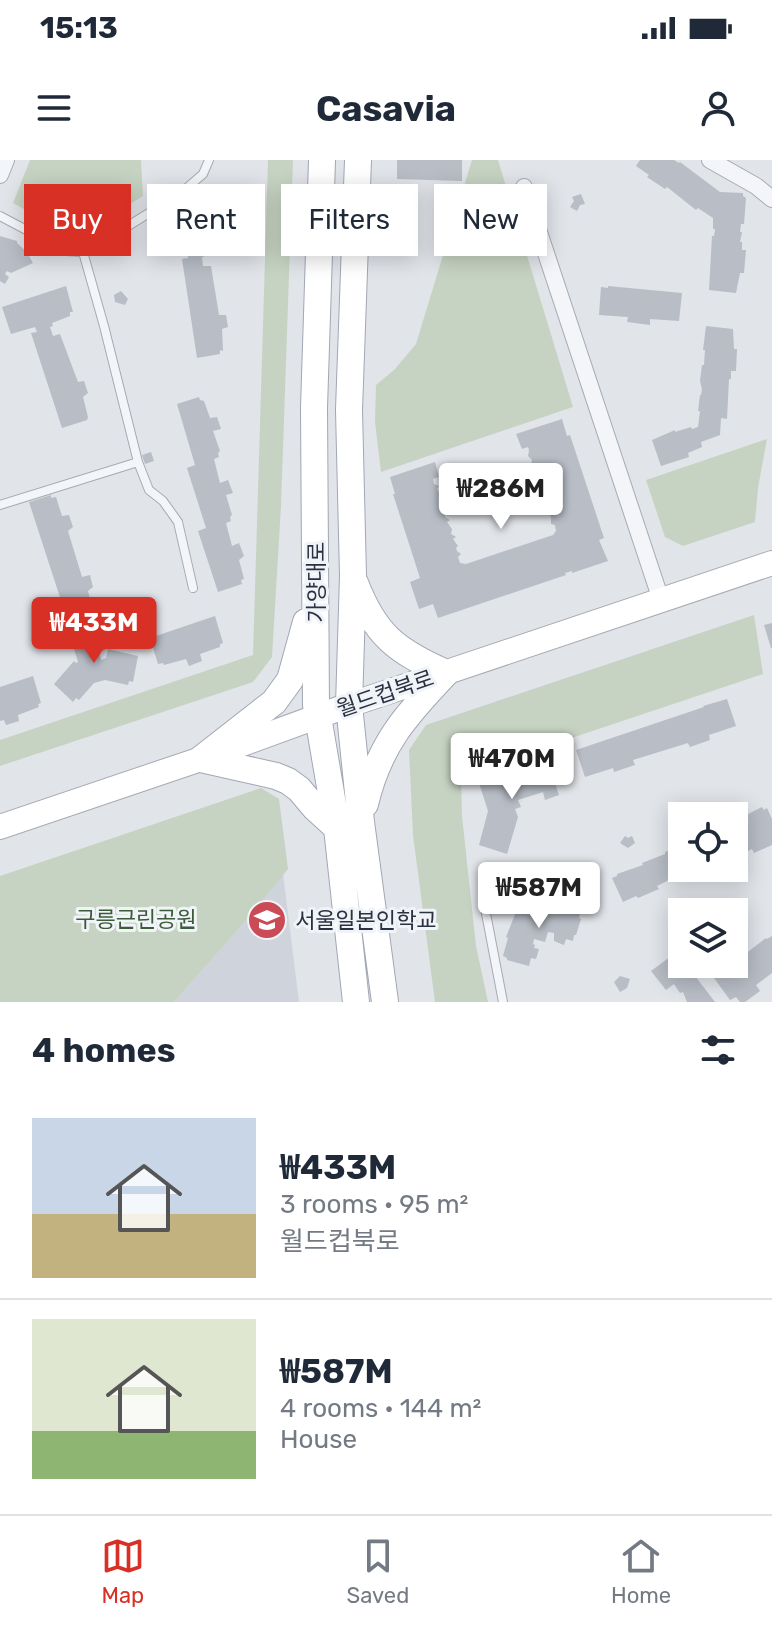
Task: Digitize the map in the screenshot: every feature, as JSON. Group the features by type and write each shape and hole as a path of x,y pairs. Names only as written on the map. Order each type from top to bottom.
{"main road":[{"name":"가양대로","path":"322,160 314,408 317,716 349,825 385,1002"},
{"name":"가양대로","path":"356,1002 349,825 353,576 349,410 358,160"},
{"name":"월드컵북로","path":"0,827 349,705 772,563"},
{"path":"201,759 274,702 290,680 316,576"},
{"path":"201,759 288,781 315,808 349,825 388,741 446,673 413,659 386,637 365,609 353,576"}],"street":[{"path":"0,175 6,160"},
{"path":"710,160 756,186 772,199"},
{"path":"547,256 661,600"}],"lane":[{"path":"131,223 181,193 203,174 209,160"},
{"path":"0,216 24,229"},
{"path":"84,256 138,462 149,490 163,501 178,522 193,588"},
{"path":"0,505 138,462"},
{"path":"503,1002 484,903 569,869"}],"shaded area":[{"name":"서울일본인학교","path":"283,874 299,1002 174,1002 229,940"}],"green space":[{"path":"30,160 141,160 143,196 131,203 131,184 24,184 24,209 13,203"},
{"path":"268,160 293,160 292,184 281,184 281,256 290,256 272,657 253,682 0,766 0,740 253,655"},
{"path":"472,160 498,160 505,184 465,184"},
{"path":"443,256 527,256 573,407 381,472 375,422 376,385 394,370 416,344"},
{"path":"767,439 755,522 683,546 665,537 646,480"},
{"path":"754,615 763,674 461,775 462,816 476,946 488,1002 435,1002 413,835 409,750 426,725"},
{"name":"구릉근린공원","path":"261,788 279,799 288,869 174,1002 0,1002 0,876"}],"building":[{"path":"397,160 462,160 462,181 397,179"},
{"path":"640,160 674,160 720,192 743,193 746,198 740,242 742,250 746,250 744,273 740,273 736,293 709,290 715,229 713,218 647,177 649,175 636,166"},
{"path":"581,194 585,204 580,205 577,211 570,207 574,201 572,197"},
{"path":"0,236 17,241 24,249 24,256 29,256 33,263 11,273 7,271 5,274 9,277 5,284 0,281"},
{"path":"205,256 202,257 203,266 211,266 219,315 226,315 228,327 222,329 223,351 220,350 220,354 197,358 182,259"},
{"path":"66,286 73,312 50,327 53,336 60,334 78,382 84,381 88,393 83,397 88,417 62,428 31,333 37,332 35,327 11,334 2,307"},
{"path":"601,287 682,293 679,321 650,319 650,325 627,322 628,317 599,315"},
{"path":"121,291 128,299 125,305 115,302 114,295"},
{"path":"706,326 733,329 734,349 737,349 736,371 731,371 729,379 727,419 721,418 720,435 701,442 702,447 688,453 689,457 661,466 652,440 675,430 698,427"},
{"path":"199,397 204,401 210,418 217,417 221,429 213,431 220,451 219,457 214,459 220,483 228,480 233,493 226,495 232,515 231,521 226,523 232,546 239,543 244,556 239,560 244,579 241,580 242,584 218,592 198,531 206,528 187,468 195,465 177,404"},
{"path":"562,419 604,538 599,540 608,561 438,618 433,604 419,609 410,582 420,578 390,477 435,462 439,477 433,479 434,484 439,486 440,500 444,503 442,508 447,512 445,517 450,520 447,522 452,529 451,534 456,537 453,539 461,554 458,557 460,563 466,564 553,535 555,525 551,524 549,510 545,507 541,485 536,482 538,476 533,473 528,447 522,449 516,434"},
{"path":"151,452 154,461 145,464 142,455"},
{"path":"51,495 51,498 56,497 62,516 69,515 73,527 68,531 82,577 90,575 93,587 88,591 93,610 90,611 91,615 68,622 29,502"},
{"path":"215,616 223,643 220,647 200,654 202,661 189,666 186,659 158,664 150,638"},
{"path":"772,623 772,648 771,648 764,625"},
{"path":"93,624 105,650 99,652 101,660 106,658 108,649 138,656 133,682 129,681 128,685 105,680 94,683 79,700 76,698 73,702 54,684 74,661 78,662 69,632"},
{"path":"33,676 41,703 39,707 18,715 19,721 6,725 4,720 0,721 0,687"},
{"path":"727,699 736,726 709,735 710,740 690,747 688,743 633,760 635,765 614,772 613,768 585,777 576,750"},
{"path":"547,760 559,795 545,800 543,792 518,800 521,807 515,809 518,817 507,854 479,845 488,811 479,783"},
{"path":"762,807 764,810 767,808 772,819 772,845 754,853 752,849 748,851 748,814"},
{"path":"625,836 632,836 635,843 628,848 620,843"},
{"path":"668,851 668,880 657,886 659,889 623,902 612,878"},
{"path":"537,900 580,914 573,941 566,939 564,945 554,941 554,933 548,932 545,942 534,939 534,948 539,949 536,959 531,958 529,966 507,960 503,956 506,937 516,912 535,904"},
{"path":"772,936 772,973 756,985 760,991 745,1002 740,1002 736,997 730,1000 714,978 748,978 748,952"},
{"path":"668,958 668,978 697,978 715,1002 687,1002 683,992 680,993 674,984 666,990 651,971"},
{"path":"620,976 630,979 627,988 620,992 614,982"}],"place":[{"name":"서울일본인학교","path":"267,920"}]}
